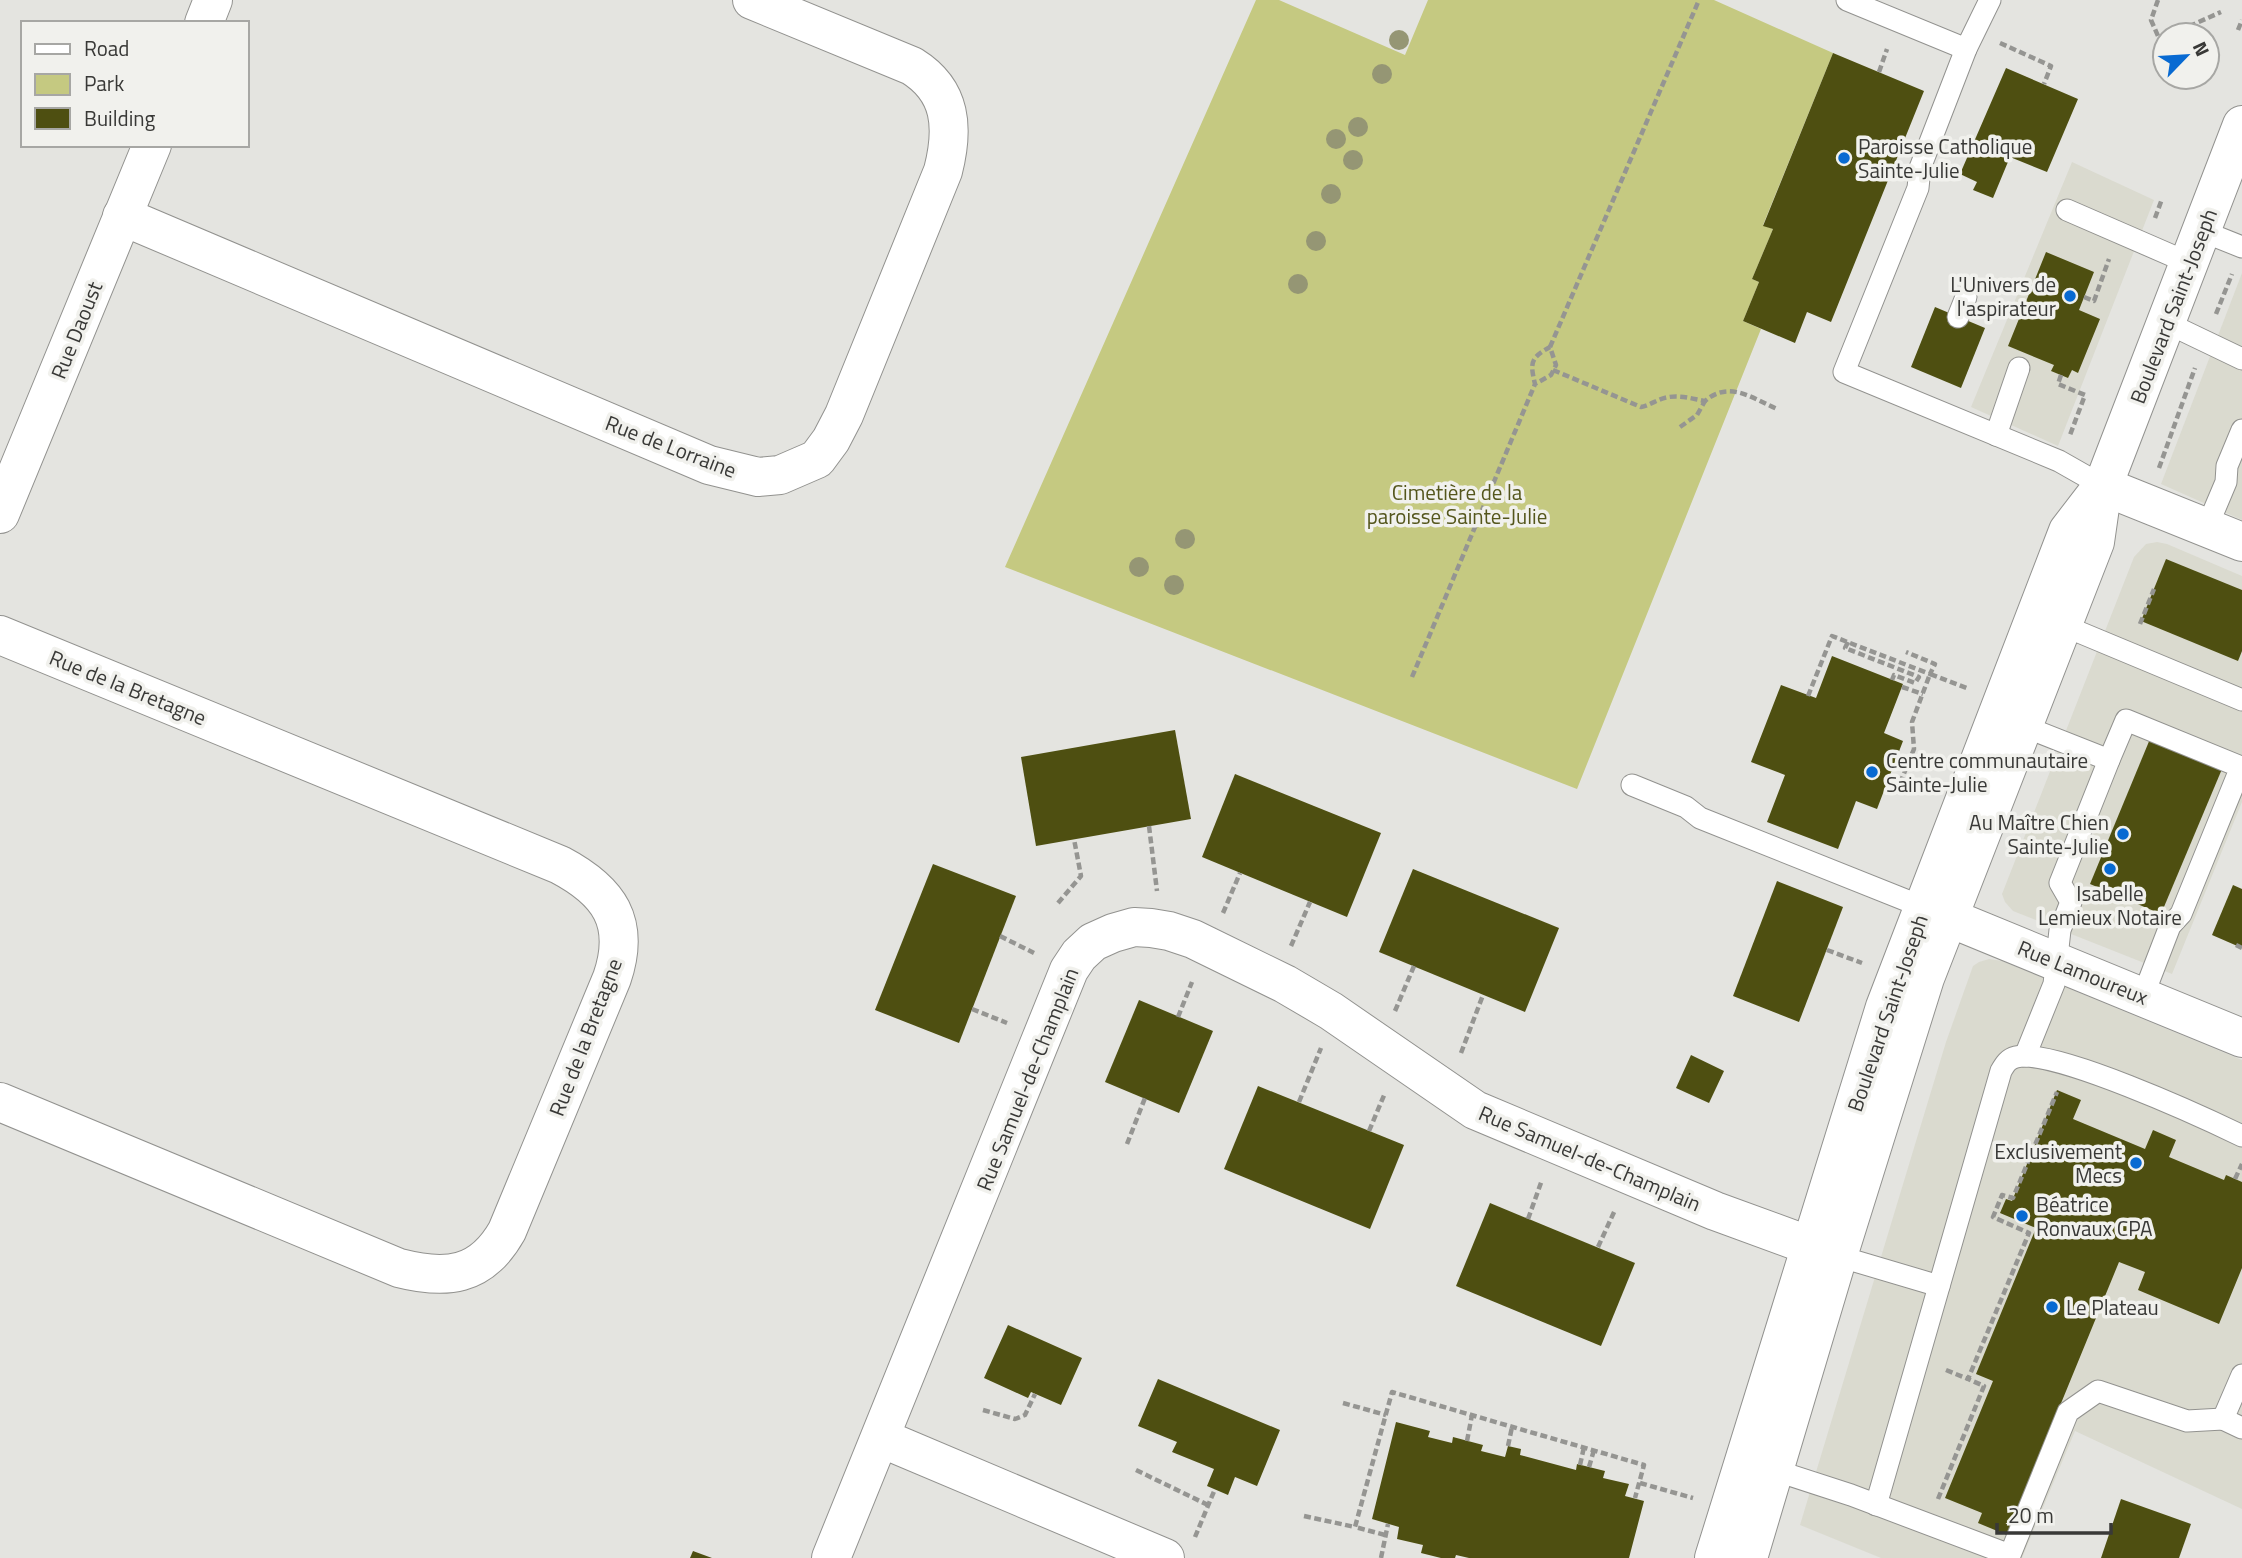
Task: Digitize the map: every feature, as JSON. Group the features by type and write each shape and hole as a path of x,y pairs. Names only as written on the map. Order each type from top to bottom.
{"street":[{"path":"205,21 213,0"},
{"name":"Rue de Lorraine","path":"122,216 709,465 758,477 780,475 817,459 844,415 943,171 949,148 948,122 943,100 926,74 752,0"},
{"name":"Boulevard Saint-Joseph","path":"1748,1558 1774,1470 1824,1251 1885,1007 1936,912 2023,726 2095,541 2103,486 2242,125"},
{"name":"Rue Daoust","path":"0,514 151,147"},
{"path":"2103,486 2242,542"},
{"name":"Boulevard Saint-Joseph","path":"1936,912 2068,531 2103,486"},
{"name":"Rue de la Bretagne","path":"0,635 560,865 594,886 604,898 612,911 620,940 619,959 612,978 507,1231 497,1248 482,1261 444,1276 425,1275 398,1268 0,1102"},
{"name":"Rue Lamoureux","path":"1936,912 2242,1038"},
{"name":"Rue Samuel-de-Champlain","path":"831,1558 1069,970 1079,955 1093,942 1113,933 1135,927 1151,928 1169,930 1193,939 1271,977 1331,1011 1475,1110 1714,1211 1824,1251"},
{"name":"Boulevard Saint-Joseph","path":"1714,1558 1824,1251"},
{"path":"881,1438 1178,1553"}],"lane":[{"path":"1847,0 1966,49"},
{"path":"1990,0 1966,49 1920,168 1919,188 1843,372 2059,461 2103,486"},
{"path":"2067,210 2196,247 2239,256"},
{"path":"2167,323 2242,359"},
{"path":"1996,435 2019,368"},
{"path":"2207,527 2234,485 2227,466 2242,430"},
{"path":"2063,625 2242,700"},
{"path":"2025,1056 2054,984 2060,930 2071,902 2060,883 2126,720 2241,766 2181,914 2171,926 2143,996"},
{"path":"2023,726 2109,760"},
{"path":"1632,785 1686,807 1700,818 1936,912"},
{"path":"1876,1505 2001,1071 2006,1062 2014,1057 2025,1056 2061,1061 2242,1136"},
{"path":"1824,1251 1939,1286"},
{"path":"1774,1470 2010,1555 2068,1412 2098,1391 2187,1421 2232,1424 2242,1375"}],"path":[{"path":"1412,677 1535,384 1531,367 1537,355 1550,348 1699,0"},
{"path":"2152,21 2158,0"},
{"path":"2201,21 2221,12"},
{"path":"2238,30 2242,20"},
{"path":"1994,40 2051,66 2045,84"},
{"path":"1879,72 1885,55"},
{"name":"Boulevard Saint-Joseph","path":"2216,316 2239,256"},
{"path":"2084,297 2094,301 2105,272"},
{"path":"1535,384 1551,375 1556,365 1550,348"},
{"name":"Boulevard Saint-Joseph","path":"2155,479 2196,366"},
{"path":"1553,370 1641,407 1652,405 1666,397 1680,396 1705,401"},
{"path":"2061,375 2058,384 2085,395"},
{"path":"1680,427 1697,415 1705,401 1714,393 1725,390 1777,409"},
{"path":"2139,626 2154,589"},
{"path":"1808,696 1832,636 1969,689"},
{"path":"1848,642 1845,648 1919,677 1915,683 1894,675 1892,680"},
{"path":"1900,783 1914,748 1912,722 1935,664 1906,652"},
{"path":"1902,687 1923,694"},
{"path":"1889,778 1928,793"},
{"path":"1058,903 1081,876 1074,839"},
{"path":"1271,977 1288,952 1310,902"},
{"path":"1827,950 1862,963"},
{"path":"1178,1017 1196,972"},
{"path":"1299,1102 1324,1039"},
{"path":"1369,1131 1389,1082"},
{"path":"1937,1501 1962,1448 1984,1386 1968,1379 2029,1233 1993,1217 2000,1207 2002,1195 2013,1198 2057,1090"},
{"path":"1126,1144 1145,1098"},
{"path":"2235,1179 2239,1170"},
{"path":"1528,1219 1545,1173"},
{"path":"1598,1247 1617,1204"},
{"path":"1355,1527 1392,1392 1644,1465 1635,1498"},
{"path":"983,1410 1016,1419 1025,1415 1035,1394"},
{"path":"1343,1404 1385,1415"},
{"path":"1467,1441 1472,1415"},
{"path":"1508,1446 1512,1427"},
{"path":"1580,1465 1584,1447"},
{"path":"1589,1467 1594,1450"},
{"path":"1136,1470 1208,1505"},
{"path":"1640,1483 1694,1498"},
{"path":"1178,1553 1215,1489"},
{"path":"1304,1516 1385,1535"},
{"path":"1381,1558 1388,1524"}],"shaded area":[{"path":"2072,162 2154,200 2058,446 1971,407"},
{"path":"2242,273 2242,520 2161,484"},
{"path":"2157,542 2242,576 2242,802 2172,974 2013,911 2002,894 2134,557 2146,544"},
{"path":"1989,959 2002,961 2242,1060 2242,1509 2075,1431 2022,1558 1881,1558 1800,1525 1946,1042 1973,966"}],"green space":[{"name":"Cimetière de la paroisse Sainte-Julie","path":"1256,0 1279,0 1405,55 1428,0 1714,0 1833,53 1763,225 1773,229 1752,279 1759,282 1743,321 1761,329 1577,789 1005,567"}],"building":[{"name":"Paroisse Catholique Sainte-Julie","path":"1833,53 1924,91 1831,322 1807,312 1795,343 1743,321 1759,282 1752,279 1773,229 1763,226"},
{"path":"2006,68 2078,99 2047,172 2010,157 1993,198 1973,190 1977,182 1960,174"},
{"path":"2046,252 2094,272 2079,310 2100,319 2078,373 2072,370 2068,378 2051,371 2054,365 2008,346"},
{"path":"1935,307 1985,328 1961,388 1911,367"},
{"path":"2166,559 2242,590 2242,651 2238,661 2141,621"},
{"path":"1832,656 1903,684 1884,733 1903,741 1877,809 1856,801 1838,849 1767,822 1785,775 1751,762 1781,685 1816,698"},
{"path":"1175,730 1191,819 1036,846 1021,757"},
{"path":"2150,739 2222,769 2161,914 2090,884"},
{"path":"1235,774 1381,833 1347,917 1202,857"},
{"path":"933,864 1016,896 959,1043 875,1010"},
{"path":"1413,869 1559,928 1525,1012 1379,952"},
{"path":"1777,881 1843,907 1799,1022 1733,996"},
{"path":"2233,885 2242,889 2242,948 2212,935"},
{"path":"1139,1000 1213,1031 1179,1113 1105,1082"},
{"path":"1691,1055 1724,1071 1709,1103 1676,1088"},
{"path":"1258,1086 1404,1145 1370,1229 1224,1169"},
{"name":"Le Plateau","path":"2057,1090 2081,1100 2073,1119 2145,1149 2153,1130 2176,1140 2169,1157 2224,1180 2226,1175 2242,1182 2242,1268 2219,1324 2138,1290 2145,1272 2119,1262 2007,1535 1978,1523 1982,1513 1945,1498 1993,1381 1976,1374 2036,1228 2000,1213 2006,1199 2012,1201"},
{"path":"1490,1203 1635,1263 1601,1346 1456,1286"},
{"path":"1008,1325 1082,1358 1061,1405 1031,1392 1028,1398 984,1378"},
{"path":"1158,1379 1280,1430 1257,1486 1235,1477 1228,1495 1207,1486 1214,1469 1172,1452 1177,1442 1138,1426"},
{"path":"1396,1422 1430,1431 1428,1437 1452,1443 1453,1437 1483,1445 1481,1451 1505,1457 1508,1446 1521,1449 1520,1455 1576,1470 1577,1464 1605,1471 1603,1478 1629,1484 1625,1496 1644,1501 1629,1558 1469,1558 1456,1555 1455,1558 1441,1558 1421,1553 1423,1545 1397,1539 1399,1527 1372,1519"},
{"path":"2121,1499 2191,1524 2179,1558 2101,1558"},
{"path":"693,1551 712,1558 690,1558"}],"place":[{"name":"Paroisse Catholique Sainte-Julie","path":"1844,158"},
{"name":"L'Univers de l'aspirateur","path":"2070,296"},
{"name":"Centre communautaire Sainte-Julie","path":"1872,772"},
{"name":"Au Maître Chien Sainte-Julie","path":"2123,834"},
{"name":"Isabelle Lemieux Notaire","path":"2110,869"},
{"name":"Exclusivement Mecs","path":"2136,1163"},
{"name":"Béatrice Ronvaux CPA","path":"2022,1216"},
{"name":"Le Plateau","path":"2052,1307"}]}
